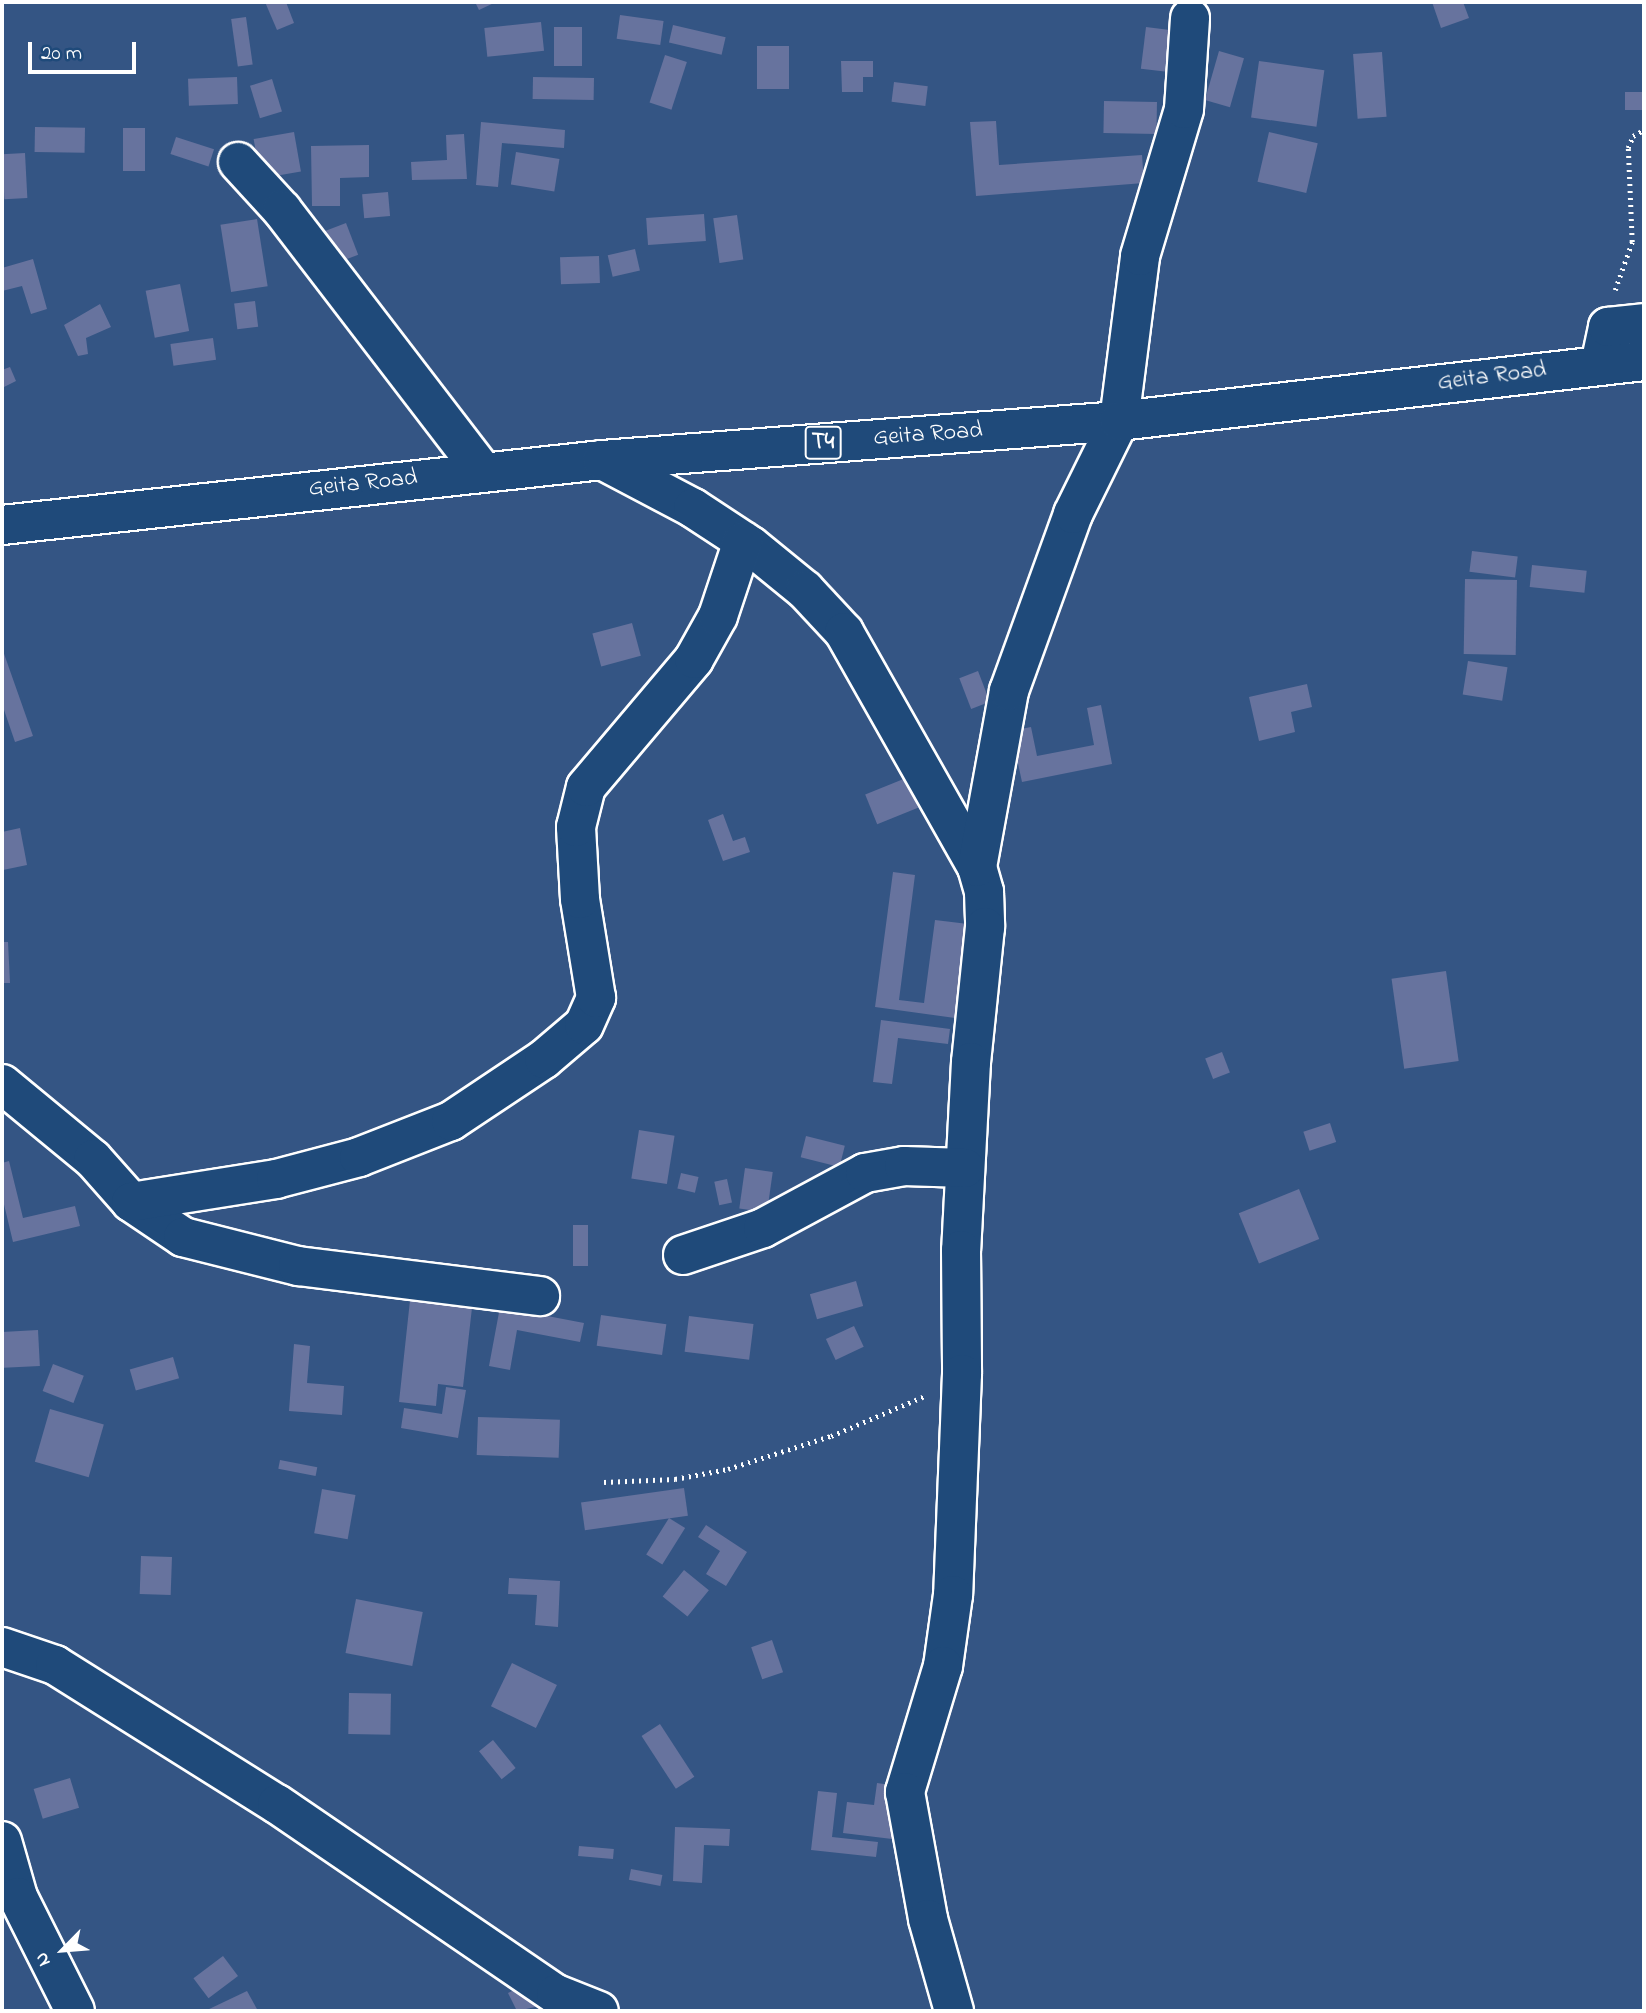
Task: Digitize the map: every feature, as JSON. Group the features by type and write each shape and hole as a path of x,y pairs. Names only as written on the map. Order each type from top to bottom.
{"main road":[{"path":"954,2011 928,1919 905,1792 943,1666 953,1595 965,1168 985,927 977,867 1009,691 1073,514 1119,421 1140,256 1184,108 1190,18"},
{"path":"238,162 282,210 483,472"},
{"path":"1600,365 1626,325"},
{"name":"Geita Road","path":"2,525 602,460 1119,421 1644,361"},
{"path":"602,460 743,541 805,590 844,632 977,867"},
{"path":"131,1202 276,1179 359,1157 451,1121 544,1059 584,1025 596,998 580,900 577,839 586,787 694,659 718,616 743,541"},
{"path":"2,1084 93,1159 131,1202 161,1227 230,1252 298,1266 540,1296"},
{"path":"683,1255 763,1228 865,1173 904,1166 965,1168"},
{"path":"2,1647 55,1665 277,1804 556,1994 599,2011"},
{"path":"2,1841 18,1897 75,2011"}],"path":[{"path":"1626,325 1618,276 1632,242 1628,148 1633,136 1644,130"},
{"path":"604,1482 675,1479 728,1469 831,1436 961,1381"}],"building":[{"path":"265,2 286,2 294,23 277,30"},
{"path":"475,2 496,2 479,10"},
{"path":"1432,2 1463,2 1469,18 1441,28"},
{"path":"620,15 664,21 660,45 617,39"},
{"path":"246,17 253,65 238,67 231,19"},
{"path":"541,22 544,51 487,57 484,28"},
{"path":"673,25 726,37 722,55 669,43"},
{"path":"554,27 582,27 582,66 554,66"},
{"path":"1146,27 1170,30 1165,72 1141,69"},
{"path":"757,46 789,46 789,89 757,89"},
{"path":"1219,51 1244,58 1230,107 1205,100"},
{"path":"1382,52 1387,117 1358,119 1353,54"},
{"path":"665,55 687,62 671,110 650,103"},
{"path":"841,61 873,61 873,77 863,77 863,92 842,92"},
{"path":"1259,61 1324,70 1316,127 1251,117"},
{"path":"237,77 238,104 189,106 188,79"},
{"path":"533,77 594,78 594,100 533,99"},
{"path":"272,79 282,112 260,118 250,86"},
{"path":"894,82 928,86 925,106 892,102"},
{"path":"1625,92 1644,92 1644,110 1625,110"},
{"path":"1104,101 1157,102 1156,134 1103,133"},
{"path":"996,121 999,165 1142,155 1144,183 976,196 970,122"},
{"path":"481,122 565,130 564,148 502,143 498,187 476,185"},
{"path":"35,127 85,128 85,153 35,152"},
{"path":"123,128 145,128 145,171 123,171"},
{"path":"294,132 301,171 261,179 254,139"},
{"path":"1269,132 1318,143 1306,193 1258,182"},
{"path":"464,134 467,179 412,180 411,162 447,160 446,135"},
{"path":"176,137 214,149 208,166 170,154"},
{"path":"369,145 369,177 340,178 340,206 312,206 311,146"},
{"path":"516,152 559,159 554,191 511,185"},
{"path":"25,153 27,198 4,199 2,154"},
{"path":"388,192 390,216 364,218 362,194"},
{"path":"704,214 706,241 648,245 646,218"},
{"path":"737,215 743,260 719,263 713,218"},
{"path":"257,219 268,286 231,292 220,225"},
{"path":"346,223 358,255 332,265 320,233"},
{"path":"635,249 640,270 613,277 608,255"},
{"path":"599,256 600,283 561,284 560,257"},
{"path":"33,259 47,309 31,314 22,286 2,291 2,268"},
{"path":"180,284 189,331 155,338 146,291"},
{"path":"255,301 258,327 237,329 234,304"},
{"path":"100,304 111,327 86,338 88,354 78,356 64,325"},
{"path":"213,338 216,360 173,366 170,344"},
{"path":"10,367 16,381 2,388 2,370"},
{"path":"1472,551 1518,557 1515,577 1469,572"},
{"path":"1532,565 1587,571 1584,593 1530,587"},
{"path":"1465,579 1517,580 1516,655 1464,654"},
{"path":"632,623 641,656 601,666 592,634"},
{"path":"2,648 33,736 15,742 2,704"},
{"path":"1468,661 1508,667 1502,701 1463,695"},
{"path":"978,671 990,702 971,709 959,678"},
{"path":"1307,684 1312,707 1291,712 1295,732 1259,741 1249,697"},
{"path":"1101,705 1112,764 1022,782 1011,731 1031,727 1037,756 1094,745 1087,708"},
{"path":"906,778 918,808 877,824 865,794"},
{"path":"723,814 733,841 745,837 750,852 723,861 708,820"},
{"path":"20,828 27,865 3,870 2,832"},
{"path":"893,872 915,875 899,1000 924,1003 935,920 968,924 955,1018 875,1007"},
{"path":"2,942 8,942 10,983 2,983"},
{"path":"1446,971 1459,1061 1404,1069 1392,979"},
{"path":"881,1020 950,1029 948,1044 898,1038 892,1084 873,1082"},
{"path":"1222,1052 1230,1073 1213,1079 1205,1058"},
{"path":"1330,1123 1336,1142 1310,1151 1303,1132"},
{"path":"639,1130 675,1136 667,1184 631,1178"},
{"path":"806,1136 845,1146 839,1167 801,1157"},
{"path":"9,1161 23,1218 75,1206 80,1226 13,1242 2,1196 2,1163"},
{"path":"745,1168 773,1172 767,1212 739,1209"},
{"path":"681,1173 699,1177 695,1193 677,1189"},
{"path":"727,1179 732,1202 719,1205 714,1182"},
{"path":"1299,1189 1319,1239 1259,1263 1239,1213"},
{"path":"573,1225 588,1225 588,1266 573,1266"},
{"path":"856,1281 863,1306 817,1319 810,1294"},
{"path":"411,1291 473,1299 463,1387 438,1384 436,1406 399,1402"},
{"path":"500,1307 584,1323 580,1342 517,1330 510,1370 489,1366"},
{"path":"601,1315 666,1324 662,1355 597,1346"},
{"path":"689,1316 754,1324 749,1360 685,1352"},
{"path":"854,1326 864,1347 836,1360 826,1339"},
{"path":"38,1330 40,1366 4,1368 2,1332"},
{"path":"294,1344 310,1346 307,1383 344,1386 342,1415 289,1411"},
{"path":"173,1357 179,1378 136,1391 130,1369"},
{"path":"53,1364 84,1376 73,1403 43,1391"},
{"path":"446,1387 466,1390 458,1438 401,1428 404,1408 442,1414"},
{"path":"50,1409 104,1424 89,1477 35,1462"},
{"path":"478,1417 560,1420 559,1458 477,1455"},
{"path":"280,1460 317,1467 316,1476 278,1469"},
{"path":"684,1488 688,1516 585,1530 581,1502"},
{"path":"322,1489 355,1495 348,1539 314,1533"},
{"path":"669,1518 685,1528 662,1565 646,1554"},
{"path":"706,1525 747,1552 726,1586 706,1574 720,1551 698,1537"},
{"path":"141,1556 172,1557 171,1595 140,1594"},
{"path":"684,1570 709,1590 687,1617 663,1596"},
{"path":"509,1578 560,1581 558,1627 535,1625 537,1595 508,1594"},
{"path":"356,1599 423,1612 412,1666 346,1653"},
{"path":"772,1640 783,1672 762,1679 751,1647"},
{"path":"512,1663 557,1685 536,1728 491,1706"},
{"path":"349,1693 391,1694 390,1735 348,1734"},
{"path":"660,1724 694,1777 676,1789 642,1736"},
{"path":"493,1740 516,1768 502,1779 479,1751"},
{"path":"70,1778 79,1808 43,1819 34,1789"},
{"path":"877,1783 898,1786 892,1839 843,1833 847,1802 874,1805"},
{"path":"818,1791 837,1793 832,1837 878,1842 876,1857 811,1850"},
{"path":"675,1827 730,1829 729,1846 704,1845 702,1883 673,1881"},
{"path":"579,1846 614,1849 613,1859 578,1856"},
{"path":"631,1869 662,1875 660,1886 629,1880"},
{"path":"223,1956 238,1976 208,1998 193,1978"},
{"path":"532,1981 544,2005 517,2011 508,1993"},
{"path":"247,1991 258,2011 205,2011"}]}
